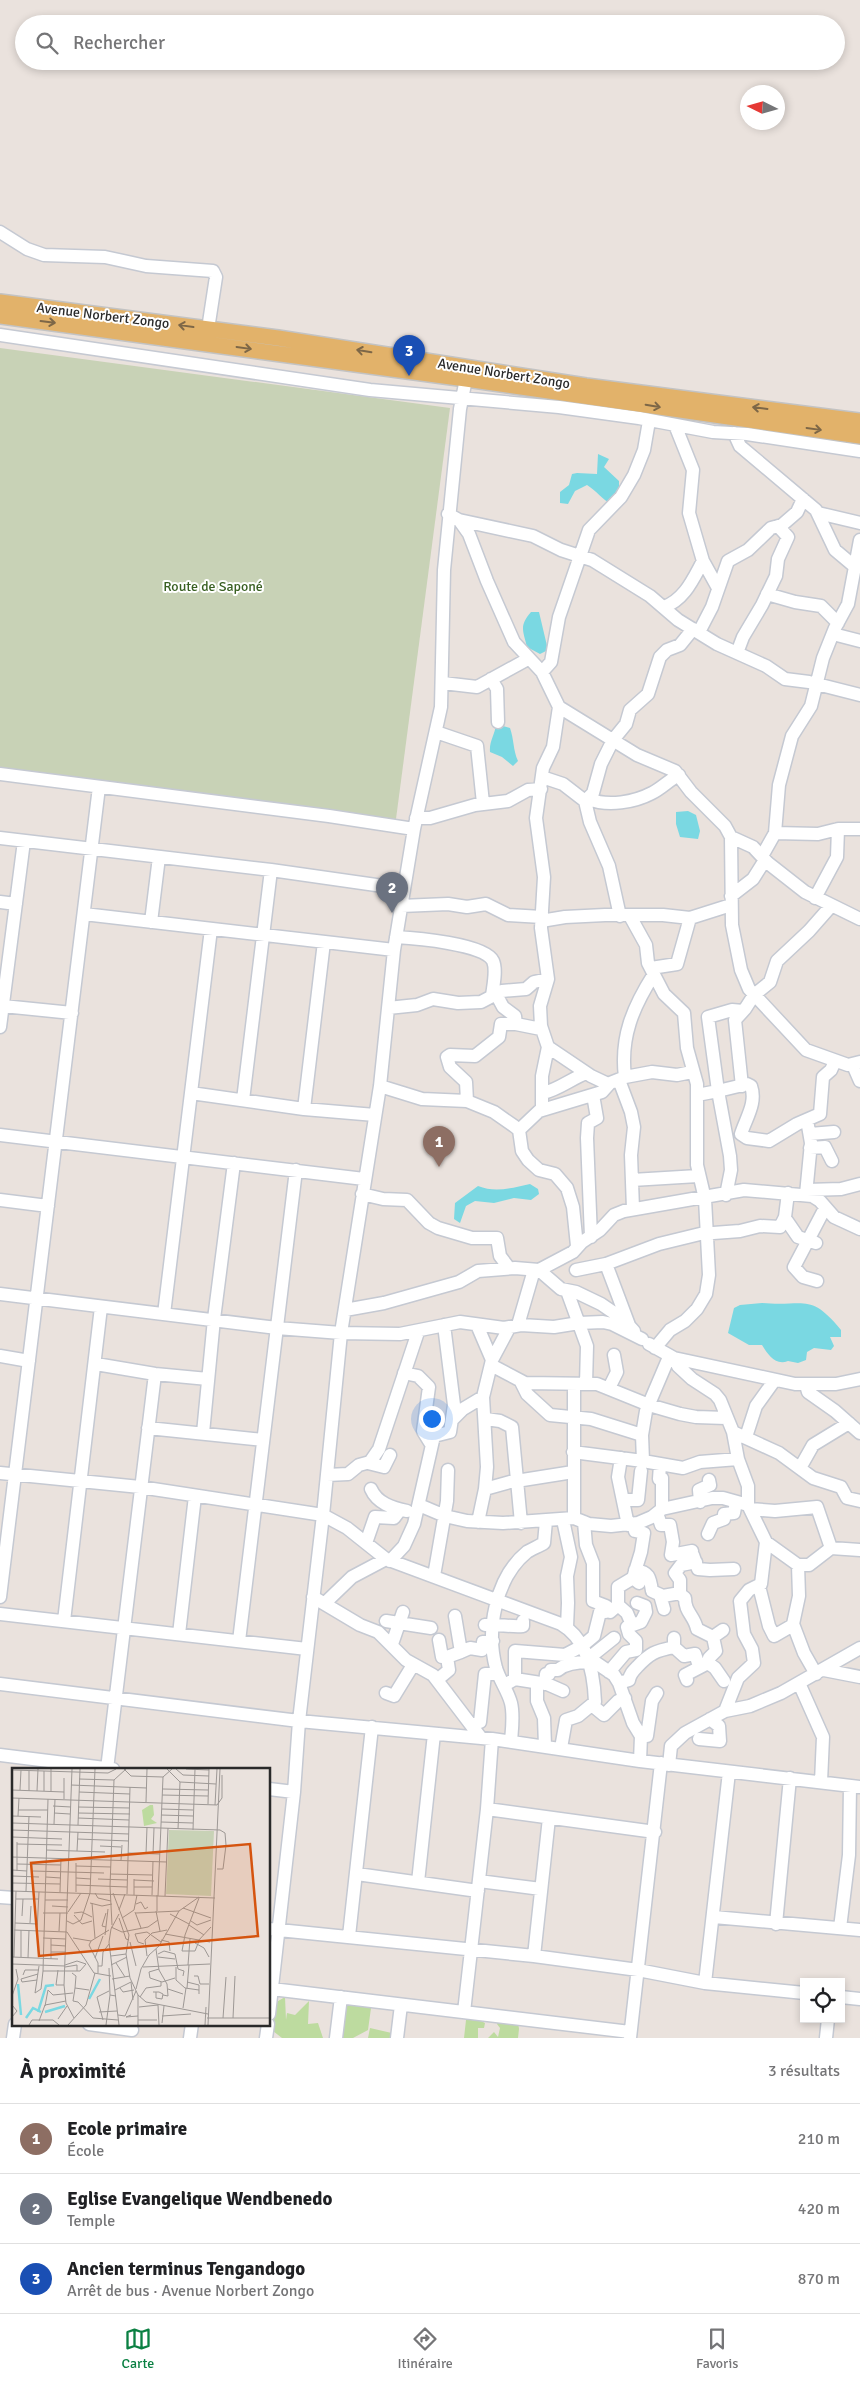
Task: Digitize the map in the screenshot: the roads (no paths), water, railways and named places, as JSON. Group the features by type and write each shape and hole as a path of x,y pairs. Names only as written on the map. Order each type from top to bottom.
{"main road":[{"name":"Avenue Norbert Zongo","path":"0,302 208,329 860,436"},
{"name":"Avenue Norbert Zongo","path":"0,316 412,372 467,373 586,386 860,421"}],"street":[{"path":"0,232 27,248 44,255 105,258 146,266 213,271 216,277 208,329"},
{"path":"0,335 370,390 559,408 713,432 734,433 860,451"},
{"path":"270,2006 274,1930 294,1792 299,1721 323,1515 341,1333 380,1086 396,937 415,824 436,732 443,683 442,606 454,518 462,398 467,373"},
{"path":"542,672 551,662 559,617 589,530 621,497 634,475 644,450 649,421"},
{"path":"676,426 693,470 689,513 703,561 718,588"},
{"path":"734,433 740,446 818,513 835,550 857,559"},
{"path":"655,1348 670,1330 689,1318 703,1300 709,1266 705,1199 698,1176 697,1084 692,1072 684,1011 668,999 648,962 646,945 625,916 609,866 590,822 587,800 613,740 626,724 631,708 648,694 660,657 667,650 680,645 696,631 712,607 729,559 748,550 771,528 778,526 798,512 803,499"},
{"path":"818,513 860,523"},
{"path":"454,518 533,536 561,550 603,566 664,607 678,620 737,653 766,666 786,680 816,684 860,695"},
{"path":"454,518 469,534 514,642 542,672 559,708 640,757 669,767 679,775 691,792 725,826 731,837 732,925 746,985 804,1049 835,1061 856,1064 860,1081"},
{"path":"737,653 742,637 776,576 778,560 788,537 778,526"},
{"path":"401,906 448,904 467,907 486,904 508,915 542,919 663,915 690,918 731,900 753,880 775,832 777,798 787,753 796,729 811,706 816,684 835,628 848,604 860,540"},
{"path":"664,607 672,604 691,584 703,561"},
{"path":"767,594 798,603 821,606 835,628 860,642"},
{"path":"848,604 860,597"},
{"path":"443,683 474,687 528,659"},
{"path":"491,679 497,689 498,722"},
{"path":"542,1110 543,1071 548,1047 541,1029 540,1006 548,979 542,919 544,877 536,820 544,766 552,747 559,708"},
{"path":"436,732 476,746 483,803"},
{"path":"0,774 329,816 415,824 483,803 508,801 541,783 560,783 587,800 605,803 636,799 654,792 679,775"},
{"path":"0,1597 4,1533 14,1475 37,1299 99,787"},
{"path":"775,832 818,834 838,829 860,829"},
{"path":"815,898 822,880 833,867 837,856 838,829"},
{"path":"731,837 750,845 788,879 815,898 860,919"},
{"path":"0,838 271,870 404,889"},
{"path":"0,1027 3,1006 4,965 16,904 24,841"},
{"path":"151,922 159,857"},
{"path":"243,1100 271,870"},
{"path":"0,902 16,904"},
{"path":"742,1086 734,1024 736,1018 754,995 770,982 777,961 805,935 831,906"},
{"path":"84,914 394,950"},
{"path":"633,1209 633,1118 617,1080 623,1046 636,1006 652,971 677,964 690,918"},
{"path":"164,1314 211,929"},
{"path":"396,937 467,947 488,955 494,966 494,995 503,1007 515,1016 516,1024"},
{"path":"304,1109 324,942"},
{"path":"388,1008 417,1004 433,999 469,1003 485,1001 504,990 526,989 534,982 548,979"},
{"path":"3,1006 72,1013"},
{"path":"726,1195 730,1156 718,1091 708,1018 732,1010 743,1011"},
{"path":"467,1101 466,1082 450,1067 448,1057 477,1055 499,1037 501,1024 516,1024 541,1029"},
{"path":"548,1047 586,1073 617,1080"},
{"path":"697,1095 751,1086 753,1095 749,1117 742,1132 743,1137 768,1141 820,1113 823,1077 831,1070 835,1061"},
{"path":"519,1130 542,1110 603,1091 617,1080 652,1072 677,1075 692,1072"},
{"path":"543,1093 553,1091 568,1080 586,1073"},
{"path":"380,1086 422,1098 467,1101 494,1112 519,1130 522,1151 528,1160 539,1170 555,1174 567,1188 573,1207 576,1270 571,1291 588,1351 573,1418 574,1520 571,1557 567,1576 568,1603 566,1627"},
{"path":"191,1093 304,1109 375,1115"},
{"path":"591,1237 587,1138 588,1123 595,1121 598,1116 593,1095"},
{"path":"807,1120 810,1134 807,1192"},
{"path":"810,1134 834,1132"},
{"path":"0,1135 364,1179"},
{"path":"810,1148 825,1146 832,1160"},
{"path":"203,1434 214,1320 234,1164"},
{"path":"239,1641 296,1170"},
{"path":"632,1180 698,1176"},
{"path":"345,1310 384,1303 459,1282 478,1272 509,1268 536,1270 575,1249 614,1215 633,1209 705,1199 748,1190 788,1193 807,1192 860,1184"},
{"path":"807,1192 839,1220 860,1229"},
{"path":"576,1270 606,1264 659,1244 706,1233 740,1231 760,1226 780,1227 784,1221 788,1193"},
{"path":"362,1194 382,1199 407,1200 429,1223 438,1228 472,1238 498,1238 500,1256 509,1268"},
{"path":"0,1200 48,1206"},
{"path":"817,1281 803,1277 794,1267 812,1242 825,1208"},
{"path":"784,1221 787,1221 798,1237 812,1242"},
{"path":"606,1264 629,1325"},
{"path":"536,1270 557,1287 600,1304 629,1325 642,1339"},
{"path":"478,1522 485,1489 487,1466 484,1437 486,1419 483,1397 491,1362 514,1327 536,1270"},
{"path":"0,1294 277,1328 341,1333 388,1335 418,1332 460,1322 514,1327 554,1327 579,1323 612,1324 642,1339 671,1357 774,1381 806,1385 836,1384 860,1379"},
{"path":"64,1621 96,1364 101,1306"},
{"path":"325,1603 352,1577 388,1560 404,1546 418,1509 431,1444 436,1434 450,1433 453,1419 454,1405 444,1325"},
{"path":"477,1325 491,1362 521,1382 527,1394 536,1400 548,1414 561,1418 597,1421 620,1430 642,1435"},
{"path":"368,1463 380,1446 418,1332"},
{"path":"0,1356 29,1361"},
{"path":"609,1388 617,1372 614,1356"},
{"path":"623,1500 638,1500 642,1466 644,1418 671,1357"},
{"path":"671,1357 692,1379 715,1394 733,1432 738,1459 748,1486 745,1505 766,1542 798,1565 809,1565 831,1548 860,1550"},
{"path":"96,1364 155,1374 208,1379"},
{"path":"404,1373 418,1376 430,1387 423,1431 431,1444"},
{"path":"109,1768 140,1487 155,1374"},
{"path":"746,1437 756,1406 774,1381"},
{"path":"521,1382 597,1384 649,1405 688,1416 726,1418"},
{"path":"806,1385 808,1392 860,1433"},
{"path":"453,1419 464,1409 483,1397"},
{"path":"486,1419 504,1422 512,1427 521,1523"},
{"path":"800,1468 813,1445 849,1423"},
{"path":"148,1428 264,1440"},
{"path":"733,1432 779,1453 813,1478 841,1487 847,1498 860,1501"},
{"path":"573,1452 621,1458 642,1466 660,1465 683,1468 700,1462 738,1459"},
{"path":"327,1475 346,1475 359,1465 368,1463 384,1467 390,1455"},
{"path":"621,1458 618,1477 630,1525 635,1531 644,1533 642,1552 635,1577"},
{"path":"660,1465 659,1478 662,1478 663,1489 659,1511 661,1525 670,1525 671,1555 694,1552"},
{"path":"434,1576 438,1545 445,1516 449,1485 448,1470"},
{"path":"485,1489 517,1481 573,1472"},
{"path":"0,1473 140,1487 256,1503 323,1515 347,1528 388,1560 566,1627 582,1646 589,1660 595,1698 593,1706 578,1716 566,1720 561,1748"},
{"path":"700,1502 699,1490 710,1485 710,1480"},
{"path":"371,1489 375,1498 400,1510 418,1509 478,1522 521,1523 574,1520 611,1526 630,1525 659,1511 716,1498 774,1511 817,1507 831,1548"},
{"path":"179,1634 195,1496"},
{"path":"708,1534 713,1523 724,1519 724,1514 734,1513 745,1505"},
{"path":"366,1543 375,1517 394,1518 400,1510"},
{"path":"574,1520 593,1562 593,1601 606,1606 606,1610"},
{"path":"511,1741 512,1706 498,1674 493,1641 488,1625 507,1579 527,1553 544,1543 546,1521"},
{"path":"766,1542 759,1586 769,1626 774,1636 793,1625"},
{"path":"694,1552 698,1569 734,1568"},
{"path":"687,1680 685,1675 704,1665 716,1651 718,1634 697,1628 695,1621 685,1609 685,1598 680,1593 680,1580 675,1573 694,1552"},
{"path":"798,1565 798,1596 793,1625 804,1653 820,1672 860,1677"},
{"path":"632,1624 627,1613 618,1605 618,1587 644,1572 651,1578 652,1590 660,1595 680,1593"},
{"path":"725,1711 738,1678 754,1663 752,1649 744,1634 740,1601 749,1590 759,1586"},
{"path":"660,1595 664,1610"},
{"path":"313,1596 360,1625 378,1632 413,1665 427,1670 486,1738 487,1809 464,2012"},
{"path":"609,1672 626,1652 636,1650 636,1641 629,1634 627,1627 641,1622 646,1612 645,1606 637,1603"},
{"path":"515,1678 515,1651 565,1655 582,1646 594,1636 600,1612 605,1612 606,1610 610,1612 618,1605"},
{"path":"0,1614 307,1649"},
{"path":"455,1616 461,1652"},
{"path":"392,1644 396,1619 431,1628"},
{"path":"488,1625 507,1628 523,1626 523,1621"},
{"path":"545,1746 544,1718 537,1701 541,1683 546,1674 549,1674 551,1670 558,1670 562,1666 589,1660 614,1638"},
{"path":"438,1640 442,1657 447,1657 470,1648 482,1650 483,1642 493,1641"},
{"path":"619,1683 629,1680 630,1674 644,1658 674,1642 684,1656 695,1654 704,1665 715,1668 724,1681"},
{"path":"272,1989 566,2024 630,2035 665,1764 674,1742 725,1711 762,1701 820,1672 860,1648"},
{"path":"437,1680 449,1670 447,1657"},
{"path":"589,1660 609,1672 619,1683 633,1723 641,1736 640,1761"},
{"path":"386,1693 394,1696 413,1665"},
{"path":"472,1724 480,1722 485,1674 498,1674"},
{"path":"504,1686 515,1678 541,1683 563,1691"},
{"path":"799,1683 823,1737 821,1782"},
{"path":"0,1684 299,1721 486,1738 640,1761 855,1786 854,1856 840,1928"},
{"path":"641,1736 647,1736 652,1701 657,1693"},
{"path":"593,1706 604,1715 618,1701 625,1698"},
{"path":"699,1739 720,1741 719,1726 710,1719"},
{"path":"349,1936 372,1727"},
{"path":"418,1882 434,1734"},
{"path":"0,1755 46,1765 93,1768"},
{"path":"706,1983 729,1772"},
{"path":"776,1924 790,1778"},
{"path":"270,1789 294,1792"},
{"path":"487,1809 655,1832"},
{"path":"534,1956 549,1818"},
{"path":"357,1874 418,1882 541,1889"},
{"path":"714,1917 860,1930"},
{"path":"274,1930 534,1956 638,1970 706,1983 800,1993"},
{"path":"336,2038 341,1997"},
{"path":"845,1997 860,1999"},
{"path":"397,2038 402,2005"},
{"path":"826,2038 828,2023"},
{"path":"565,2038 566,2024"},
{"path":"101,2026 131,2031"}],"water":[{"path":"598,454 609,459 604,467 619,481 619,498 612,504 587,485 575,491 568,504 560,503 560,492 569,485 572,474 597,474"},
{"path":"531,612 539,612 548,650 540,654 527,647 523,632 523,625"},
{"path":"496,724 510,728 518,761 513,766 502,757 490,752"},
{"path":"688,811 696,815 700,831 698,839 680,837 676,824 676,812"},
{"path":"530,1184 538,1189 539,1194 531,1200 514,1198 494,1203 475,1201 466,1206 460,1223 454,1219 455,1203 478,1186 497,1189"},
{"path":"798,1303 814,1306 822,1310 841,1330 841,1337 830,1337 834,1346 831,1350 814,1348 807,1352 806,1360 798,1363 776,1361 762,1345 749,1345 728,1333 734,1308 740,1305"}],"place":[{"name":"Ancien terminus Tengandogo","path":"409,376"},
{"name":"Eglise Evangelique Wendbenedo","path":"392,913"},
{"name":"Ecole primaire","path":"439,1167"}],"park label":[{"name":"Route de Saponé","path":"213,586"}]}
